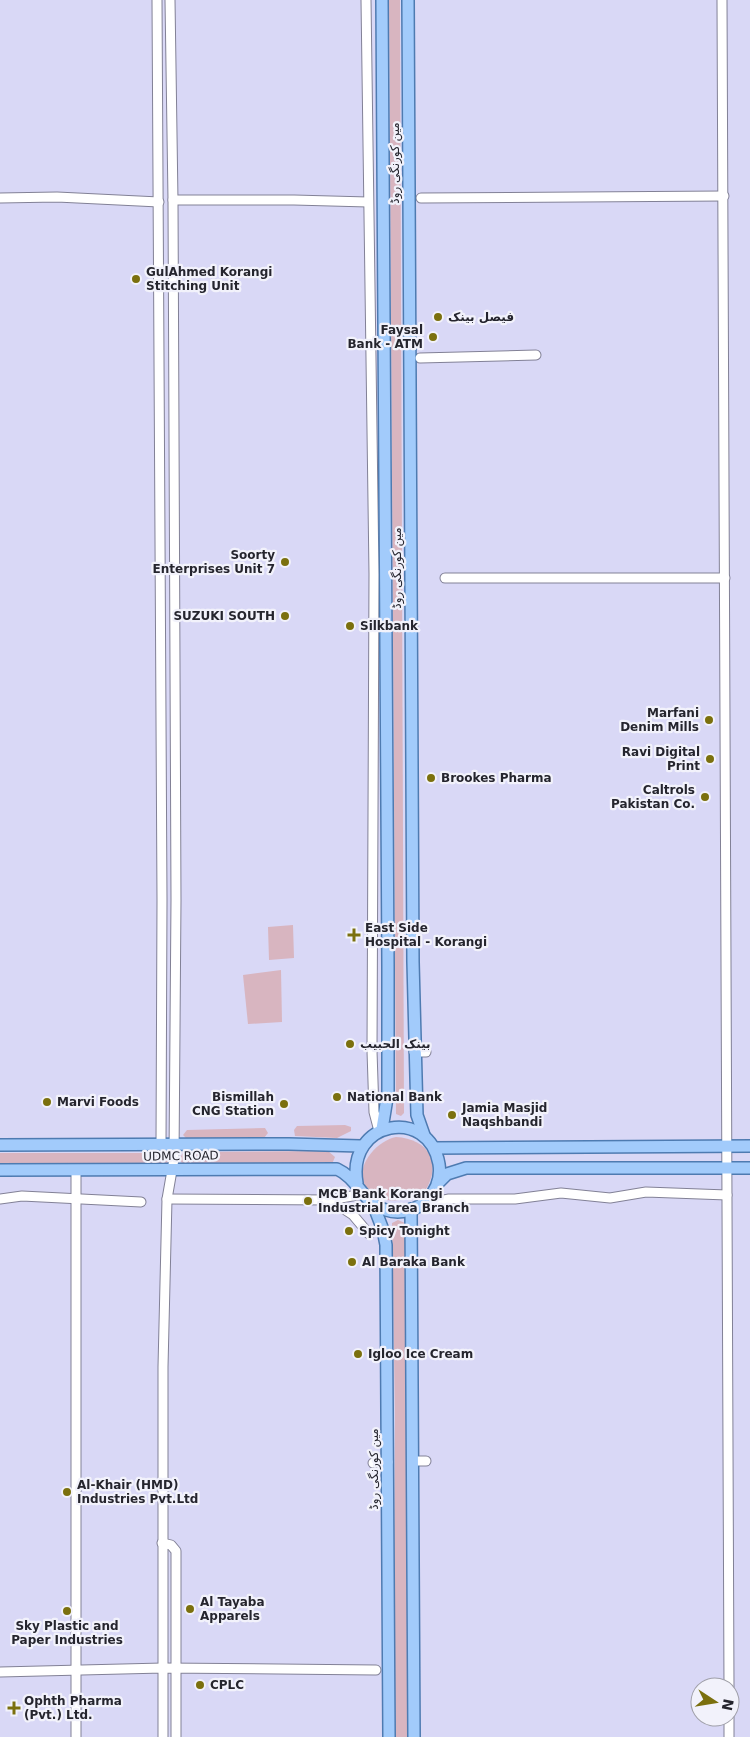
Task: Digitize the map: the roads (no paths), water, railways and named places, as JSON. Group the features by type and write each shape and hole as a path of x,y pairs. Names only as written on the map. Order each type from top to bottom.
{"main road":[{"name":"مین کورنگی روڈ","path":"381,1130 388,1092 382,0"},
{"name":"مین کورنگی روڈ","path":"408,0 414,1052 417,1115 424,1136"},
{"path":"438,1183 440,1166 434,1148 424,1136 411,1129 396,1126 381,1130 361,1146 356,1158 357,1183 363,1194 373,1204 386,1210 400,1212 411,1209 426,1201 438,1183 447,1174 466,1168 750,1168"},
{"name":"UDMC ROAD","path":"0,1145 289,1144 361,1146"},
{"path":"434,1148 750,1146"},
{"name":"UDMC ROAD","path":"0,1170 323,1168 337,1169 357,1183"},
{"name":"مین کورنگی روڈ","path":"373,1204 384,1230 386,1245 389,1737"},
{"path":"411,1209 414,1737"}],"street":[{"path":"157,0 162,900 161,1145"},
{"path":"163,1737 162,1543 167,1199 174,1145 176,900 173,510 174,200 170,0"},
{"path":"366,0 374,564 373,1085 374,1112 381,1130"},
{"path":"722,0 729,1677"},
{"path":"158,188 173,188"},
{"path":"0,198 57,196 159,202"},
{"path":"421,198 724,196"},
{"path":"174,200 368,202"},
{"path":"420,358 536,355"},
{"path":"160,510 173,510"},
{"path":"445,578 725,578"},
{"path":"159,600 175,600"},
{"path":"160,681 174,682"},
{"path":"161,808 175,808"},
{"path":"162,900 176,900"},
{"path":"374,966 388,966"},
{"path":"414,1052 426,1052"},
{"path":"76,1171 76,1737"},
{"path":"438,1183 431,1207 439,1201 449,1199 515,1199 561,1193 610,1198 646,1192 727,1195"},
{"path":"167,1199 330,1200 363,1194"},
{"path":"0,1199 22,1196 142,1202"},
{"path":"330,1200 353,1215 369,1234"},
{"path":"412,1461 426,1461"},
{"path":"373,1462 388,1462"},
{"path":"162,1543 171,1545 176,1551 176,1737"},
{"path":"0,1672 163,1668 376,1670"}],"place":[{"name":"GulAhmed Korangi Stitching Unit","path":"136,279"},
{"name":"فیصل بینک","path":"438,317"},
{"name":"Faysal Bank - ATM","path":"433,337"},
{"name":"Soorty Enterprises Unit 7","path":"285,562"},
{"name":"SUZUKI SOUTH","path":"285,616"},
{"name":"Silkbank","path":"350,626"},
{"name":"Marfani Denim Mills","path":"709,720"},
{"name":"Ravi Digital Print","path":"710,759"},
{"name":"Brookes Pharma","path":"431,778"},
{"name":"Caltrols Pakistan Co.","path":"705,797"},
{"name":"East Side Hospital - Korangi","path":"354,935"},
{"name":"بينک الحبيب","path":"350,1044"},
{"name":"National Bank","path":"337,1097"},
{"name":"Marvi Foods","path":"47,1102"},
{"name":"Bismillah CNG Station","path":"284,1104"},
{"name":"Jamia Masjid Naqshbandi","path":"452,1115"},
{"name":"MCB Bank Korangi Industrial area Branch","path":"308,1201"},
{"name":"Spicy Tonight","path":"349,1231"},
{"name":"Al Baraka Bank","path":"352,1262"},
{"name":"Igloo Ice Cream","path":"358,1354"},
{"name":"Al-Khair (HMD) Industries Pvt.Ltd","path":"67,1492"},
{"name":"Al Tayaba Apparels","path":"190,1609"},
{"name":"Sky Plastic and Paper Industries","path":"67,1611"},
{"name":"CPLC","path":"200,1685"},
{"name":"Ophth Pharma (Pvt.) Ltd.","path":"14,1708"}]}
